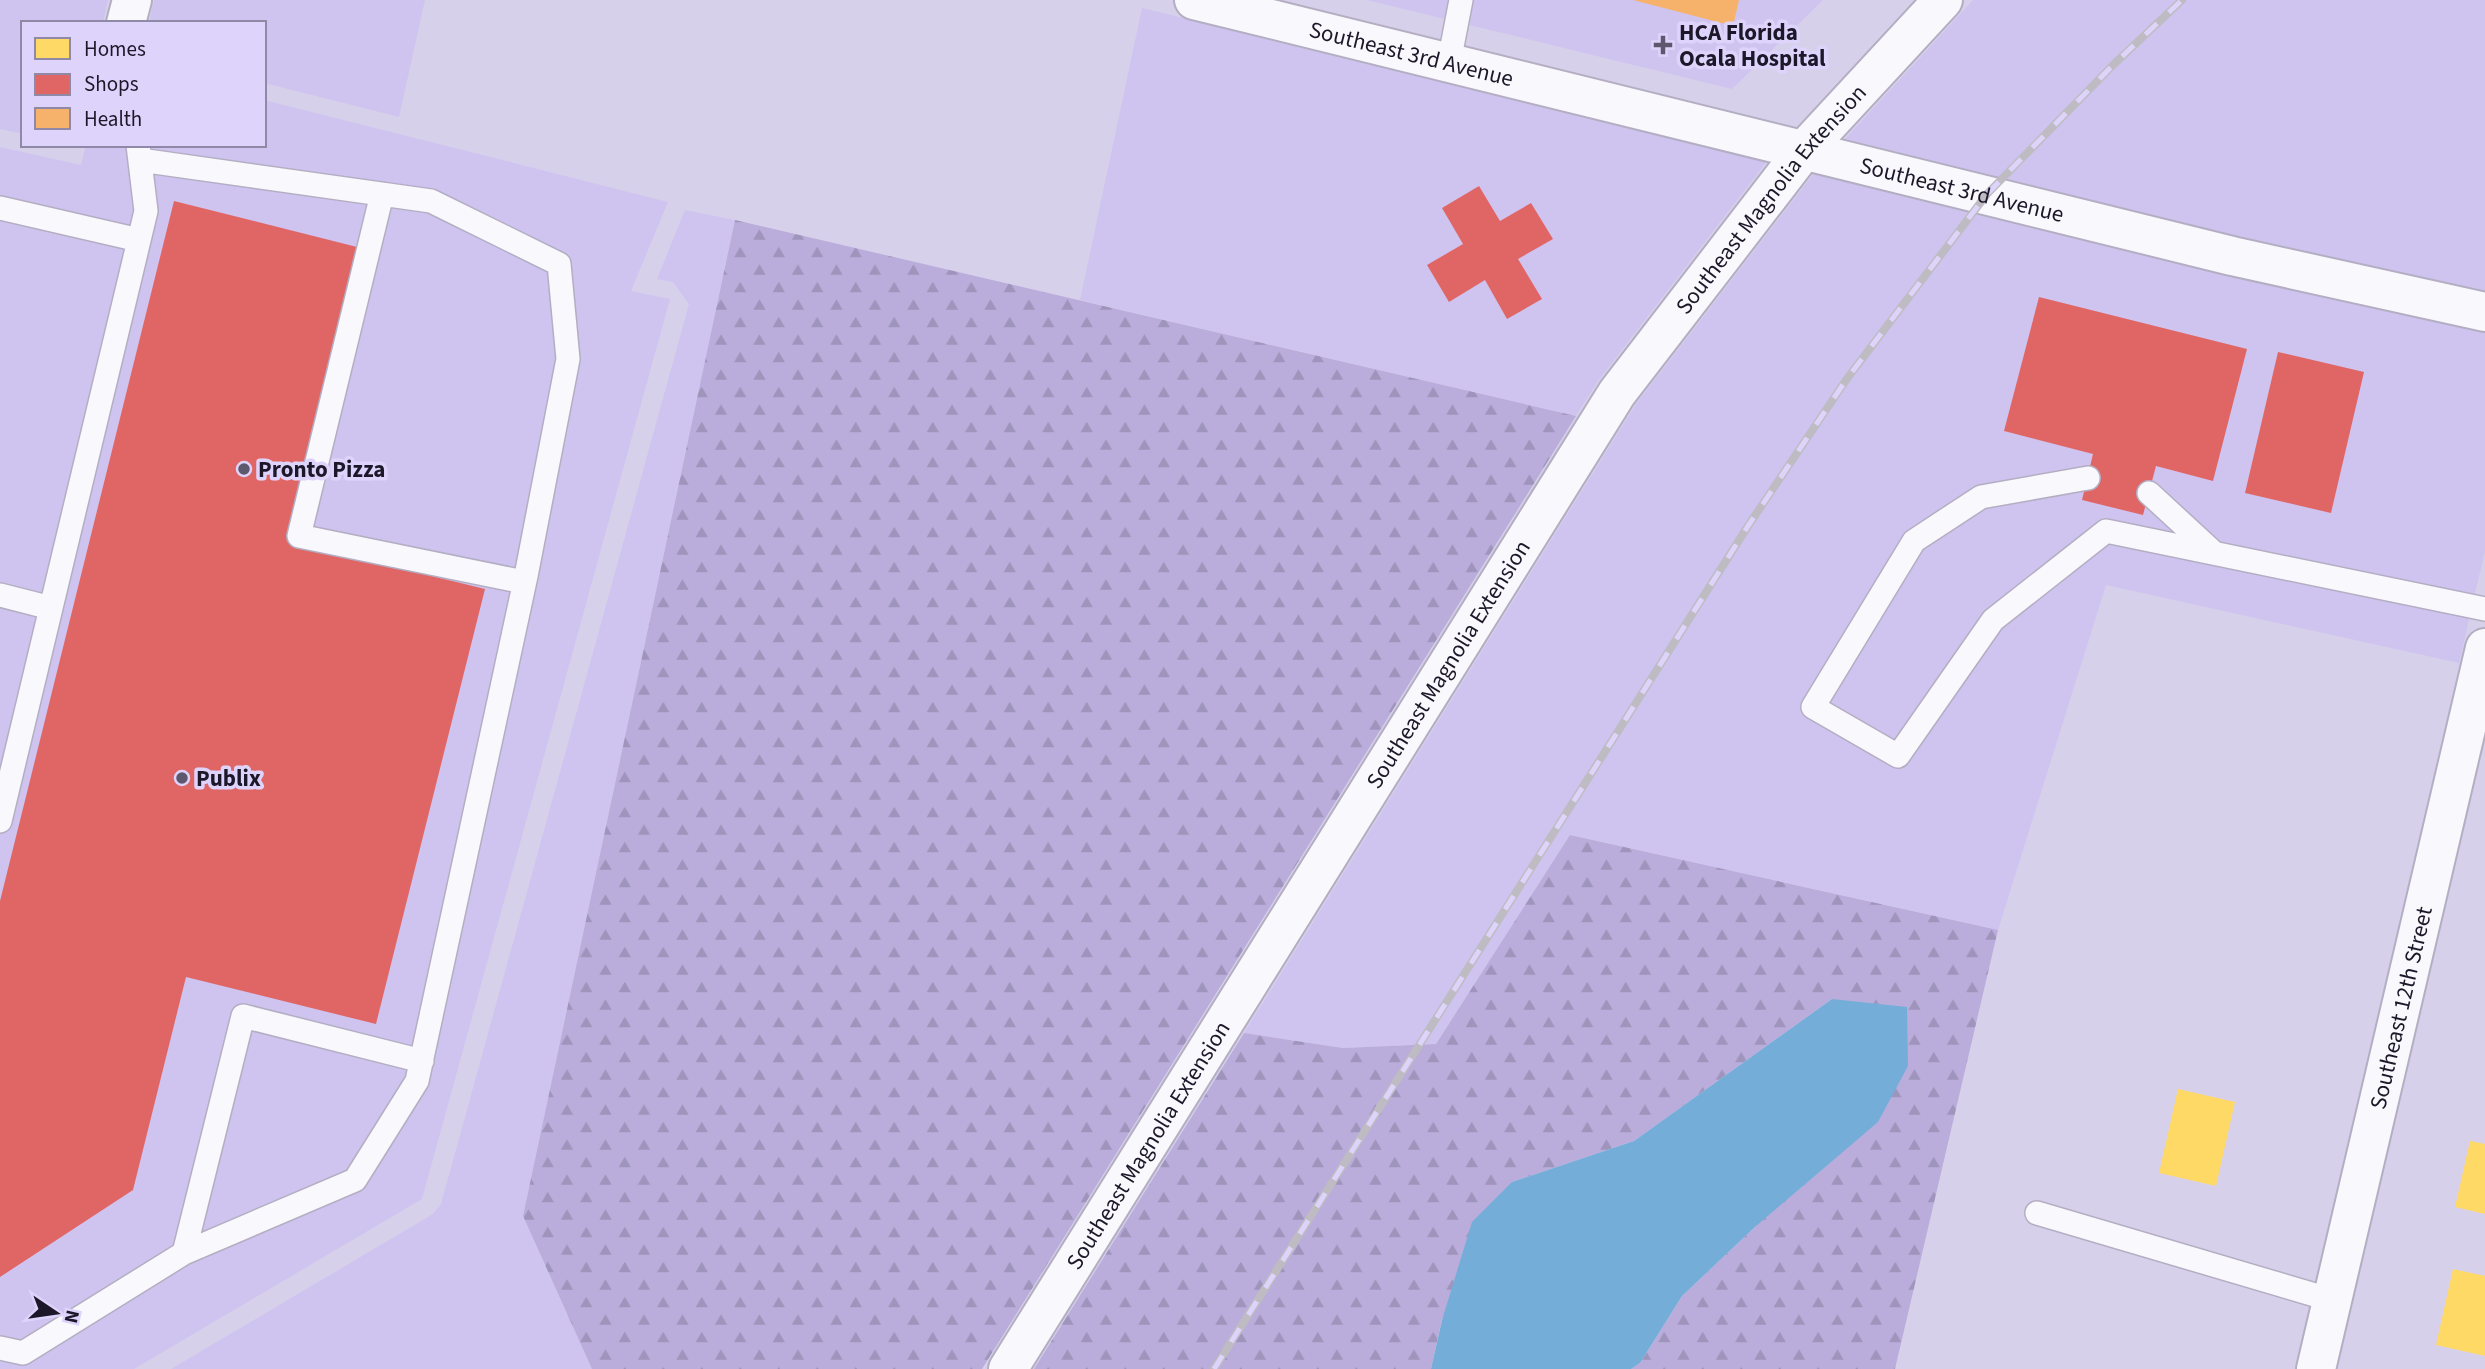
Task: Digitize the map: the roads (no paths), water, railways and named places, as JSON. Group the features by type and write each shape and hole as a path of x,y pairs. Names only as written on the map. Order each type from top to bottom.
{"street":[{"path":"126,21 131,0"},
{"name":"Southeast 3rd Avenue","path":"1194,0 2232,256 2485,313"},
{"name":"Southeast Magnolia Extension","path":"1008,1369 1617,393 1805,149 1943,0"},
{"name":"Southeast 12th Street","path":"2316,1369 2485,648"}],"lane":[{"path":"1449,62 1461,0"},
{"path":"0,821 146,211 139,153 431,201 559,264 568,359 524,582 416,1081 355,1180 184,1253 23,1353 0,1348"},
{"path":"382,194 299,536 524,582"},
{"path":"0,208 139,240"},
{"path":"2088,478 1981,497 1914,541 1813,707 1898,756 1993,620 2106,531 2485,609"},
{"path":"2149,493 2213,553"},
{"path":"0,595 51,608"},
{"path":"184,1253 243,1016 422,1060"},
{"path":"2037,1213 2332,1300"}],"water":[{"path":"1832,999 1907,1007 1908,1066 1878,1122 1756,1226 1682,1296 1640,1363 1631,1369 1431,1369 1442,1320 1472,1222 1512,1182 1634,1141"}],"railway":[{"path":"1214,1369 1748,526 1846,380 1987,194 2113,65 2182,0"}],"place":[{"name":"HCA Florida Ocala Hospital","path":"1663,45"},
{"name":"Pronto Pizza","path":"244,469"},
{"name":"Publix","path":"182,778"}]}
